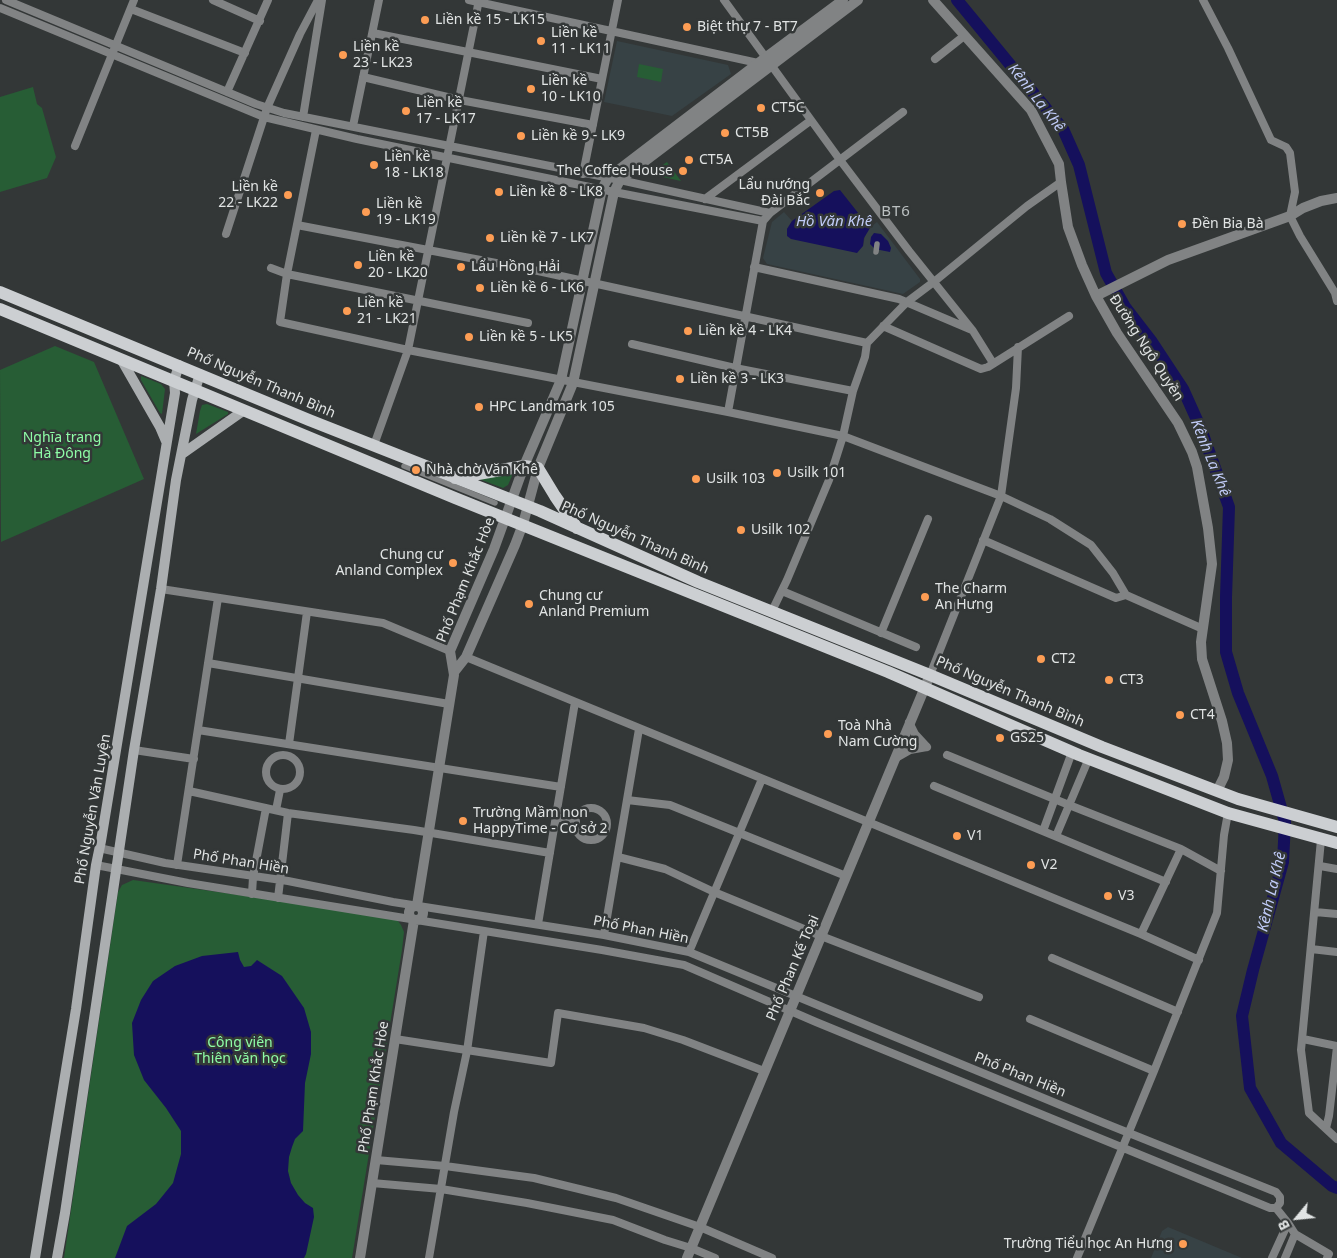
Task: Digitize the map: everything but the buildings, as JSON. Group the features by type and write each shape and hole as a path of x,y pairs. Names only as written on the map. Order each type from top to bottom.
{"main road":[{"name":"Phố Nguyễn Thanh Bình","path":"0,292 309,420 512,500 698,582 1102,746 1260,806 1337,826"},
{"name":"Phố Nguyễn Thanh Bình","path":"0,309 244,411 888,672 1072,752 1228,812 1321,840"},
{"path":"121,359 160,427 167,443"},
{"name":"Phố Nguyễn Văn Luyện","path":"35,1258 76,1009 96,865 102,840 175,393 174,381 179,365"},
{"path":"57,1258 134,750 182,454 194,390 200,374"},
{"path":"182,454 244,411"},
{"path":"456,478 524,466 538,468 578,529"},
{"path":"1321,840 1337,843"}],"street":[{"path":"6,0 267,108 303,117 620,180 770,213"},
{"path":"75,146 134,0"},
{"path":"213,0 260,21"},
{"path":"228,92 268,0"},
{"path":"226,234 267,108 300,34 318,0"},
{"path":"303,117 322,0"},
{"path":"353,126 379,0"},
{"path":"469,0 611,32 764,62"},
{"path":"583,174 618,0"},
{"path":"724,0 764,62 903,244 935,281 973,331 993,362"},
{"path":"620,180 843,0"},
{"path":"608,178 764,62 858,0"},
{"path":"772,611 829,480 843,436 853,391 865,356 867,343 907,302 1027,206 1061,182 1059,164 1031,110 933,0"},
{"path":"1202,0 1228,48 1271,140 1286,146 1290,153 1295,192 1290,216 1300,236 1335,292 1337,301"},
{"path":"374,445 408,350 479,1"},
{"path":"0,8 264,117 316,130 763,221"},
{"path":"131,9 245,53"},
{"path":"373,33 602,79"},
{"path":"935,59 964,36"},
{"path":"363,77 460,100 593,125"},
{"path":"728,412 763,221 770,213 903,112"},
{"path":"706,199 810,121"},
{"path":"316,130 287,274 280,322 408,350 843,436 1001,496 1050,519 1087,541 1099,553 1126,594 1203,629"},
{"name":"Phố Phạm Khắc Hòe","path":"360,1258 414,920 419,919 423,914 421,907 416,905 455,671 450,650 506,517 524,466 561,380 602,189 608,178"},
{"name":"Phố Phạm Khắc Hòe","path":"455,671 466,657 523,524 538,468 572,383 614,192 620,180"},
{"name":"Đường Ngô Quyền","path":"1061,182 1068,227 1082,265 1100,294 1117,333 1178,422 1197,467 1208,528 1212,564 1201,642 1202,660 1222,721 1227,743 1228,760 1224,777 1217,791"},
{"path":"1100,294 1168,260 1290,216 1320,201 1337,198"},
{"path":"297,225 538,271 867,343"},
{"path":"876,252 877,244"},
{"path":"754,267 899,299 973,331"},
{"path":"271,268 287,274 528,323"},
{"path":"883,326 981,369 988,367 993,362 1069,316"},
{"path":"632,344 735,368 853,391"},
{"path":"930,675 1001,496 1016,388 1018,347"},
{"path":"404,466 495,503"},
{"path":"881,633 928,519"},
{"path":"983,540 1116,598 1126,594"},
{"path":"161,589 383,623 1141,934 1199,960"},
{"path":"782,591 916,647"},
{"path":"177,865 218,598"},
{"path":"289,744 307,612"},
{"path":"208,663 449,704"},
{"name":"Phố Phan Kế Toại","path":"687,1258 923,687 930,675"},
{"path":"959,693 1000,710"},
{"path":"538,924 575,702"},
{"path":"895,758 904,753 927,747 915,734 909,722"},
{"path":"604,935 639,729"},
{"path":"198,730 561,787"},
{"path":"134,750 194,759"},
{"path":"1043,831 1072,752"},
{"path":"285,755 295,760 300,769 299,780 291,788 280,790 271,785 266,775 267,764 274,757 285,755"},
{"path":"946,755 1181,849 1221,871"},
{"path":"1056,836 1089,758"},
{"path":"689,952 762,779"},
{"path":"934,786 1166,882"},
{"path":"276,810 280,790"},
{"path":"189,791 288,813 550,853"},
{"path":"627,800 670,805 846,876"},
{"path":"252,894 253,877 266,808"},
{"path":"593,808 602,812 608,821 607,828 600,839 590,841 580,837 575,828 576,818 583,810 593,808"},
{"path":"1077,1258 1129,1134 1217,913 1228,812"},
{"path":"278,898 288,813"},
{"path":"556,817 576,822"},
{"path":"607,828 622,828"},
{"path":"1321,840 1301,1050 1309,1113 1337,1139"},
{"name":"Phố Phan Hiền","path":"96,865 252,894 602,950 684,965 790,1011 1270,1208 1276,1208 1280,1203 1280,1197 1276,1192 1129,1134 689,952 604,935 177,865 99,848"},
{"path":"1141,934 1181,849"},
{"path":"618,857 665,869 714,892 821,936 979,997"},
{"path":"1320,866 1337,869"},
{"path":"1315,912 1337,914"},
{"path":"430,1258 467,1051 484,931"},
{"path":"1311,950 1337,952"},
{"path":"1052,958 1178,1012"},
{"path":"395,1039 551,1063 558,1013 644,1028 683,1040 764,1071"},
{"path":"1030,1019 1154,1071"},
{"path":"1303,1039 1337,1046 1326,1128"},
{"path":"376,1160 445,1166 534,1178 616,1198 700,1227 772,1258"},
{"path":"372,1183 441,1189 613,1220 715,1258"},
{"path":"1276,1208 1295,1234 1329,1254 1327,1258"},
{"path":"1272,1258 1288,1223"},
{"path":"1285,1258 1295,1234"}],"shaded area":[{"path":"617,41 728,65 731,74 672,116 604,102"},
{"path":"784,212 792,221 787,229 787,233 863,246 866,231 877,222 920,279 920,282 903,294 767,264 763,258 772,222"},
{"name":"Trường Tiểu học An Hưng","path":"1168,1227 1242,1258 1151,1258 1162,1231"}],"green space":[{"path":"639,64 663,69 661,82 637,77"},
{"path":"33,87 37,104 42,108 56,157 47,178 0,192 0,97"},
{"path":"667,162 681,181 649,174"},
{"name":"Nghĩa trang Hà Đông","path":"55,346 94,362 144,479 1,542 0,370"},
{"path":"141,376 161,384 165,389 162,414 141,380"},
{"path":"207,404 228,412 228,414 196,434 202,405"},
{"path":"511,474 508,485 503,488 479,479"},
{"name":"Công viên Thiên văn học","path":"133,880 395,917 401,925 404,932 402,950 352,1258 64,1258 118,892 122,885"}],"water":[{"name":"Hồ Văn Khê","path":"840,190 870,228 864,238 863,246 857,253 791,239 787,236 787,229 792,221 834,191"},
{"path":"874,233 881,234 888,241 891,248 890,252 875,249 870,244"},
{"path":"238,952 244,967 251,966 257,960 282,976 304,1008 311,1032 311,1054 305,1083 303,1131 295,1139 292,1147 288,1171 291,1183 298,1195 313,1208 314,1217 306,1254 304,1258 115,1258 127,1226 156,1204 173,1183 181,1154 181,1131 144,1080 134,1055 132,1023 141,1000 153,981 175,966 202,956"}],"waterway":[{"name":"Kênh La Khê","path":"957,0 1063,129 1079,165 1106,273 1125,307 1152,342 1183,389 1201,429 1229,507 1226,652 1238,693 1272,776 1285,822 1283,862 1242,1016 1250,1088 1281,1143 1332,1186 1337,1188"}],"place":[{"name":"Liền kề 15 - LK15","path":"425,20"},
{"name":"Biệt thự 7 - BT7","path":"687,27"},
{"name":"Liền kề 11 - LK11","path":"541,41"},
{"name":"Liền kề 23 - LK23","path":"343,55"},
{"name":"Liền kề 10 - LK10","path":"531,89"},
{"name":"CT5C","path":"761,108"},
{"name":"Liền kề 17 - LK17","path":"406,111"},
{"name":"CT5B","path":"725,133"},
{"name":"Liền kề 9 - LK9","path":"521,136"},
{"name":"CT5A","path":"689,160"},
{"name":"Liền kề 18 - LK18","path":"374,165"},
{"name":"The Coffee House","path":"683,171"},
{"name":"Liền kề 8 - LK8","path":"499,192"},
{"name":"Lẩu nướng Đài Bắc","path":"820,193"},
{"name":"Liền kề 22 - LK22","path":"288,195"},
{"name":"Liền kề 19 - LK19","path":"366,212"},
{"name":"Đền Bia Bà","path":"1182,224"},
{"name":"Liền kề 7 - LK7","path":"490,238"},
{"name":"Liền kề 20 - LK20","path":"358,265"},
{"name":"Lẩu Hồng Hải","path":"461,267"},
{"name":"Liền kề 6 - LK6","path":"480,288"},
{"name":"Liền kề 21 - LK21","path":"347,311"},
{"name":"Liền kề 4 - LK4","path":"688,331"},
{"name":"Liền kề 5 - LK5","path":"469,337"},
{"name":"Liền kề 3 - LK3","path":"680,379"},
{"name":"HPC Landmark 105","path":"479,407"},
{"name":"Nhà chờ Văn Khê","path":"416,470"},
{"name":"Usilk 101","path":"777,473"},
{"name":"Usilk 103","path":"696,479"},
{"name":"Usilk 102","path":"741,530"},
{"name":"Chung cư Anland Complex","path":"453,563"},
{"name":"The Charm An Hưng","path":"925,597"},
{"name":"Chung cư Anland Premium","path":"529,604"},
{"name":"CT2","path":"1041,659"},
{"name":"CT3","path":"1109,680"},
{"name":"CT4","path":"1180,715"},
{"name":"Toà Nhà Nam Cường","path":"828,734"},
{"name":"GS25","path":"1000,738"},
{"name":"Trường Mầm non HappyTime - Cơ sở 2","path":"463,821"},
{"name":"V1","path":"957,836"},
{"name":"V2","path":"1031,865"},
{"name":"V3","path":"1108,896"},
{"name":"Trường Tiểu học An Hưng","path":"1183,1244"}],"district":[{"name":"BT6","path":"896,212"}]}
